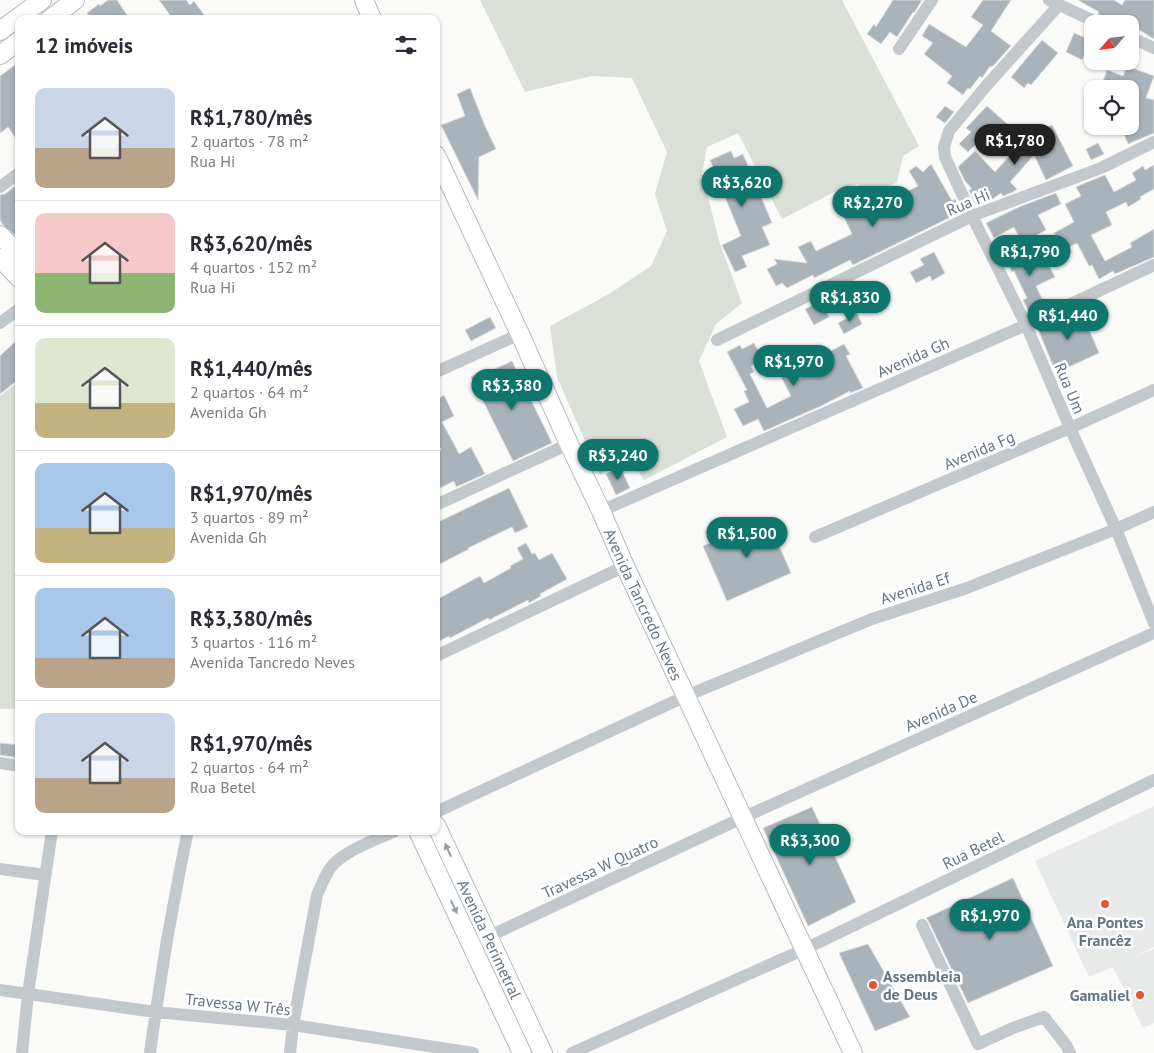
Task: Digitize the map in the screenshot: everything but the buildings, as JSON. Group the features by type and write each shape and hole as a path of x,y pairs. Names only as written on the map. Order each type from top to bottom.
{"street":[{"path":"22,15 42,0"},
{"path":"55,15 75,0"},
{"path":"364,0 370,15"},
{"path":"899,49 932,0"},
{"path":"1054,3 1084,17"},
{"name":"Rua Um","path":"1054,3 949,131 944,147 945,157 1026,326 1116,529 1154,623"},
{"path":"0,31 15,20"},
{"path":"1139,41 1154,48"},
{"path":"0,55 15,44"},
{"name":"Rua Hi","path":"717,340 972,216 1101,168 1154,142"},
{"name":"Avenida Tancredo Neves","path":"440,164 742,818 853,1053"},
{"path":"0,187 15,176"},
{"path":"0,235 15,250"},
{"path":"0,258 15,274"},
{"name":"Avenida Gh","path":"601,510 1026,326 1154,265"},
{"path":"0,323 15,312"},
{"path":"440,370 520,334"},
{"name":"Avenida Fg","path":"815,537 1154,390"},
{"path":"440,503 569,444"},
{"name":"Avenida Ef","path":"440,810 686,696 872,618 966,588 1116,529 1154,512"},
{"path":"440,654 625,566"},
{"name":"Avenida De","path":"742,818 1154,633"},
{"path":"0,763 15,765"},
{"name":"Rua Betel","path":"805,949 1154,780"},
{"name":"Travessa W Quatro","path":"471,945 742,818"},
{"name":"Avenida Perimetral","path":"440,834 543,1053"},
{"path":"22,1053 28,994 51,835"},
{"path":"150,1053 155,1012 180,865 187,835"},
{"path":"290,1053 293,1025 317,895 332,866 341,858 353,850 386,835"},
{"name":"Avenida Perimetral","path":"420,835 522,1053"},
{"path":"0,869 45,875"},
{"path":"922,925 978,1044 1013,1028 1044,1017 1070,1053"},
{"path":"572,1053 805,949"},
{"name":"Travessa W Três","path":"0,990 155,1012 293,1025 471,1053"}],"shaded area":[{"path":"480,0 842,0 919,146 903,156 897,182 870,199 858,184 840,189 782,219 738,133 707,147 702,173 719,241 742,303 716,324 699,361 727,437 644,480 628,455 600,475 557,377 550,326 609,294 651,266 667,231 655,194 667,152 632,78 591,76 525,92"},
{"path":"15,384 15,709 0,709 0,396"},
{"name":"Ana Pontes Francêz","path":"1154,806 1154,947 1135,956 1154,949 1154,1023 1143,1028 1113,967 1089,977 1035,861"}],"place":[{"name":"Ana Pontes Francêz","path":"1105,904"},
{"name":"Assembleia de Deus","path":"873,985"},
{"name":"Gamaliel","path":"1140,995"}]}
